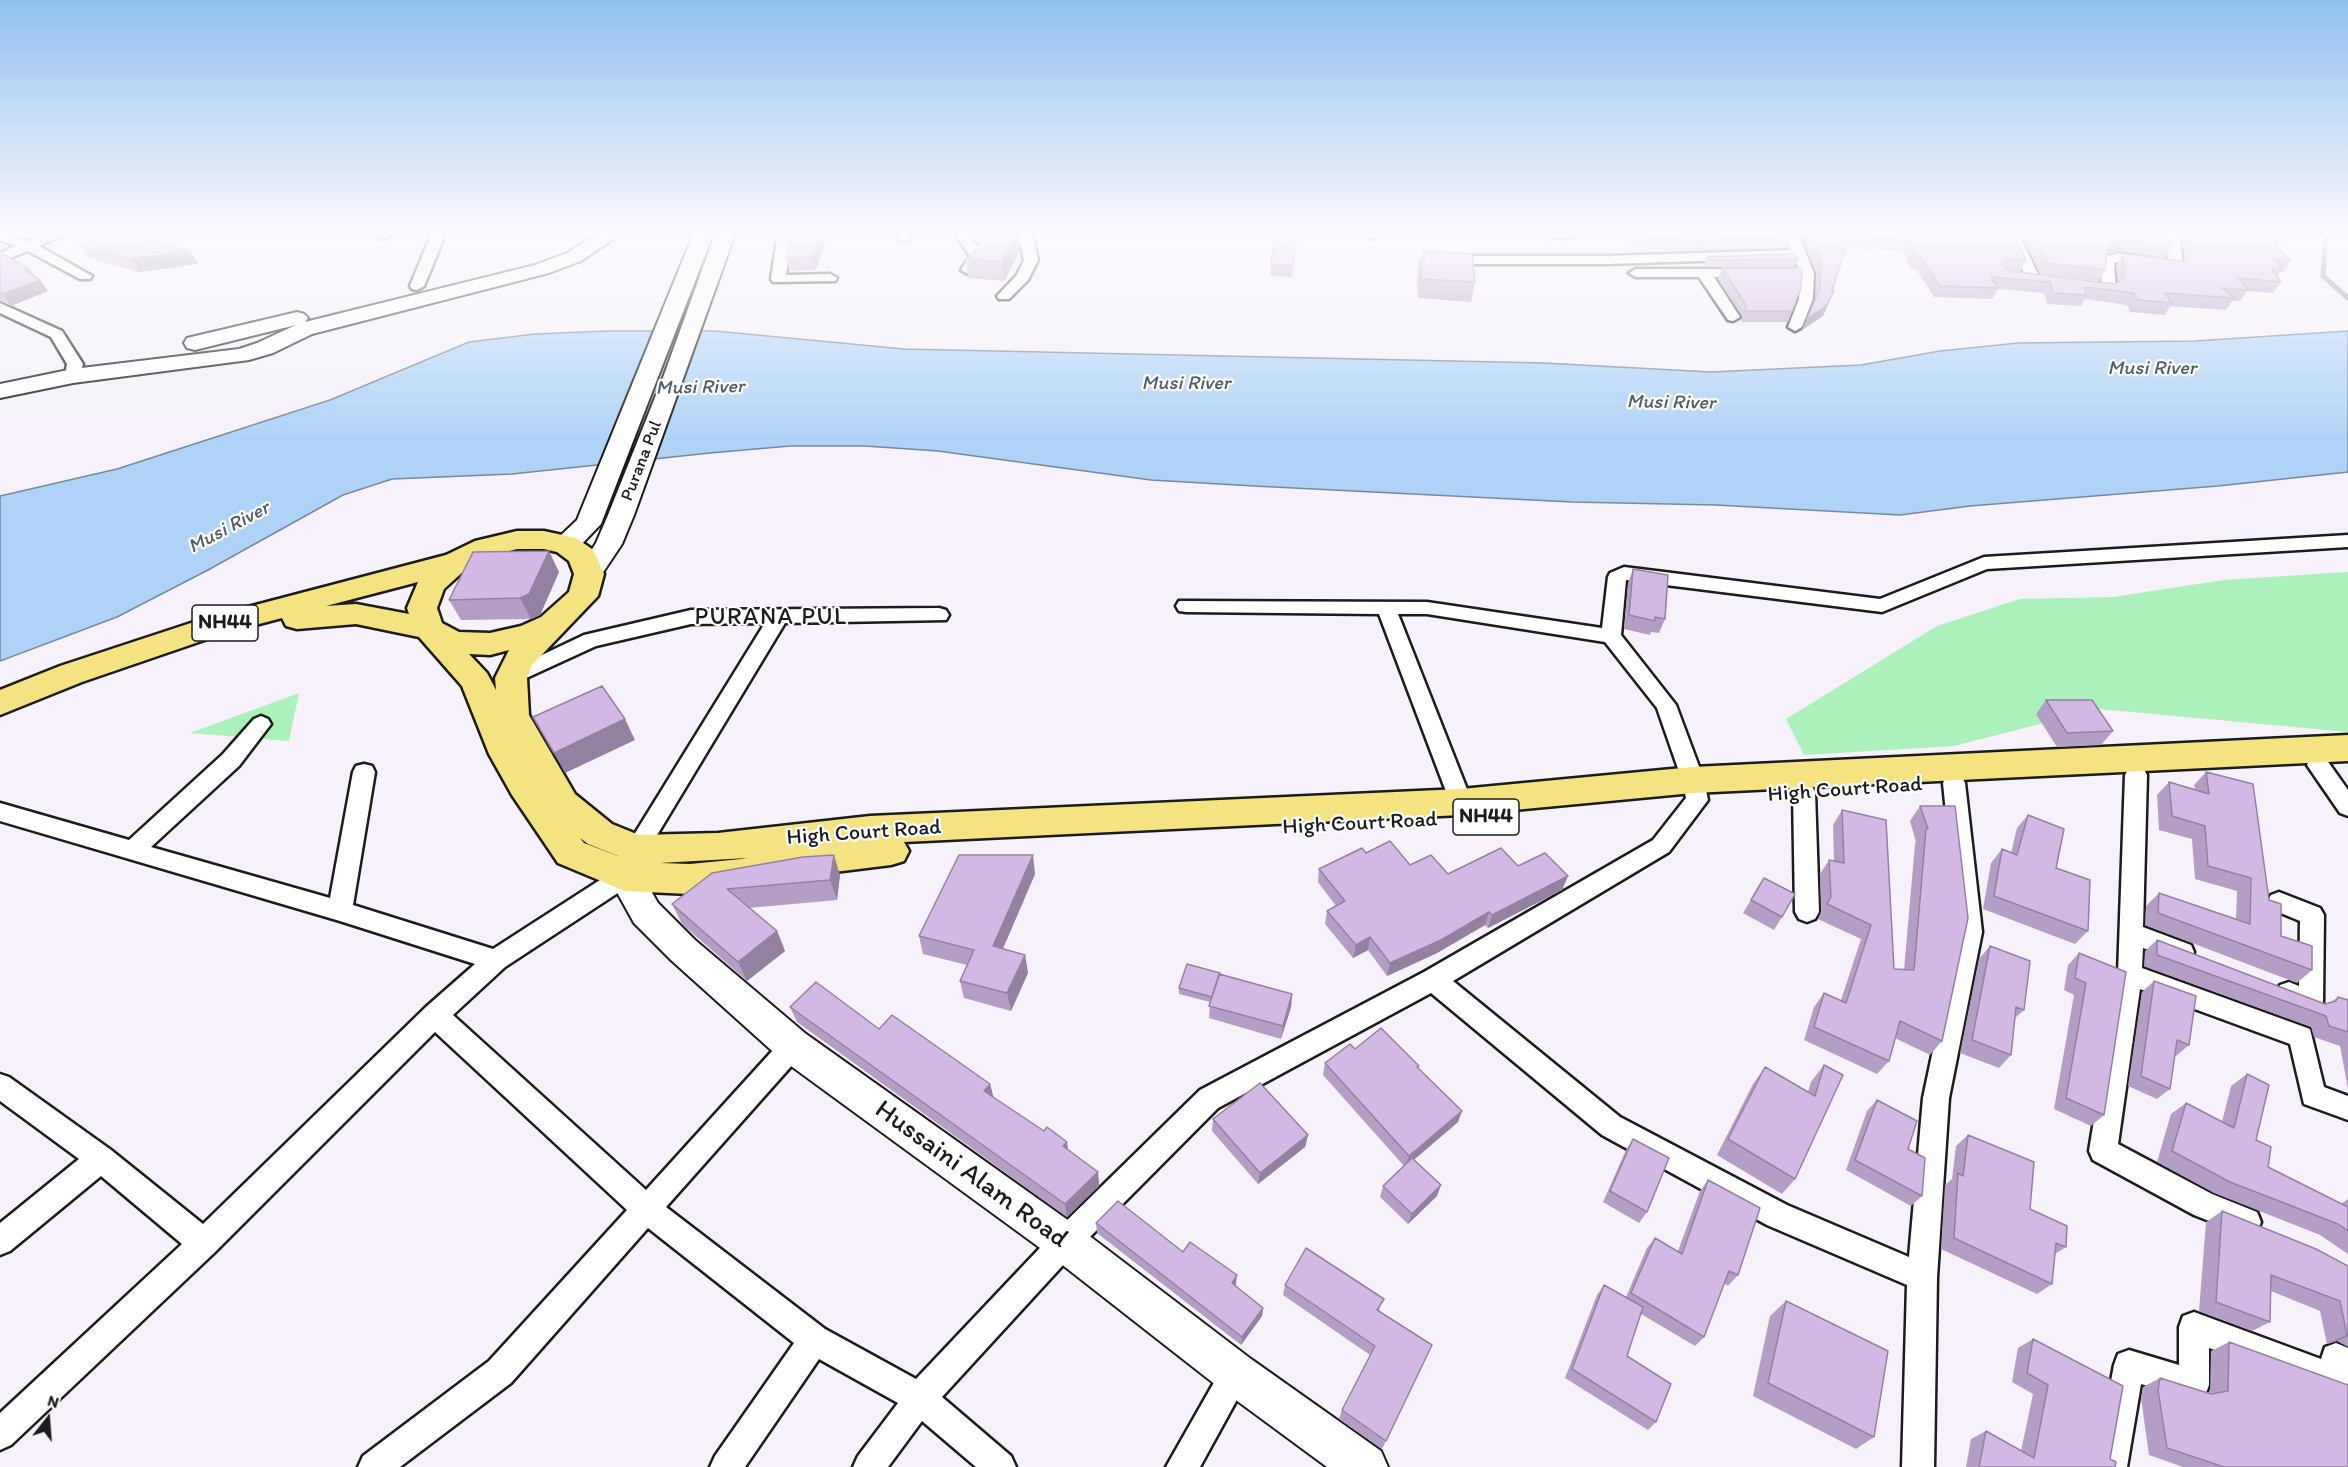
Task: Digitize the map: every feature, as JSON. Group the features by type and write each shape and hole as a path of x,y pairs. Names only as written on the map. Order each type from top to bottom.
{"highway":[{"name":"NH44","path":"0,703 71,674 217,625 456,562 485,548 517,540 544,540 566,545"},
{"path":"566,545 582,556 590,574"},
{"name":"NH44","path":"456,562 431,584 422,608 429,629 476,681 506,754 519,778 572,853 631,863"},
{"name":"NH44","path":"590,574 583,596 563,617 537,638 518,661 511,678 513,715 563,804 631,863"},
{"name":"NH44","path":"0,718 65,692 165,657 300,618 356,614 429,629 454,642 490,644 529,635 563,617"},
{"name":"High Court Road","path":"631,863 718,847 870,830 1695,790 2348,748"},
{"name":"High Court Road","path":"631,863 690,879 741,874 866,853 1097,838 1465,819 1695,790 1804,792 2333,764"}],"main road":[{"path":"0,379 241,355 265,348 343,312 373,301"},
{"path":"343,312 392,301"},
{"name":"Purana Pul","path":"566,545 588,524 684,301"},
{"name":"Purana Pul","path":"590,574 609,544 621,515 691,301"},
{"path":"0,391 74,370"},
{"name":"Hussaini Alam Road","path":"631,863 646,913 793,1046 1065,1242 1236,1374 1361,1466"}],"street":[{"path":"1722,301 1733,318"},
{"path":"1795,327 1805,301"},
{"path":"0,307 57,334 74,370"},
{"path":"1611,636 1617,577 1624,573 1882,606 1984,564 2348,541"},
{"path":"869,1467 920,1398 1065,1242 1209,1099 1433,980 1661,846 1695,790 1666,705 1611,636 1427,608 1186,606"},
{"path":"1386,608 1461,802"},
{"path":"511,678 591,640 691,617 939,615"},
{"path":"0,1434 204,1243 435,1014 496,960 631,863 779,616"},
{"path":"131,852 231,760 261,724"},
{"path":"2333,764 2348,807"},
{"path":"340,911 364,772"},
{"path":"2136,775 2130,974 2103,1151 2204,1205 2267,1230"},
{"path":"1918,1467 1922,1277 1936,1098 1970,932 1954,783"},
{"path":"1804,792 1808,912"},
{"path":"4,818 340,911 496,960"},
{"path":"2266,984 2311,1002 2312,915 2279,902"},
{"path":"2132,933 2199,959"},
{"path":"2130,974 2301,1037 2313,1095 2348,1108"},
{"path":"1433,980 1611,1126 1776,1215 1922,1277"},
{"path":"435,1014 645,1208 814,1340 920,1398 1000,1467"},
{"path":"374,1467 500,1372 793,1046"},
{"path":"0,1086 102,1159 204,1243"},
{"path":"0,1241 102,1159"},
{"path":"2111,1467 2129,1365 2194,1385 2194,1327 2339,1381 2336,1358 2348,1363"},
{"path":"726,1467 814,1340"},
{"path":"1182,1467 1236,1374"}],"green space":[{"path":"2348,572 2348,732 2099,709 1954,746 1804,755 1786,719 1937,626 2020,599 2113,597 2223,580"},
{"path":"299,693 289,741 190,733"}],"water":[{"name":"Musi River","path":"606,331 715,331 904,349 1544,363 1711,372 1861,365 1940,351 2018,343 2195,341 2348,331 2348,472 2218,486 1970,506 1900,515 1716,505 1572,502 1151,480 938,451 865,446 790,446 512,474 392,479 343,495 208,570 117,617 0,661 0,496 117,469 330,400 469,342 535,334"}],"building":[{"path":"1744,301 1796,301 1792,311 1745,311"},
{"path":"1814,301 1829,301 1827,305 1807,319"},
{"path":"549,551 529,594 520,598 449,600 473,552"},
{"path":"1633,569 1668,575 1665,619 1655,617 1655,621 1629,615"},
{"path":"602,686 625,719 554,753 533,717"},
{"path":"2046,700 2092,700 2113,731 2067,733"},
{"path":"2206,772 2253,784 2269,900 2281,904 2281,936 2312,946 2312,970 2158,913 2159,893 2250,924 2251,878 2208,866 2205,826 2172,816 2169,782 2209,794"},
{"path":"1920,806 1955,806 1968,918 1942,1041 1900,1021 1889,1061 1814,1027 1824,993 1846,1003 1871,925 1827,904 1831,897 1829,860 1844,863 1842,810 1886,820 1894,969 1914,970 1926,829 1928,829"},
{"path":"2028,815 2064,829 2056,868 2090,880 2088,931 1994,896 2002,849 2017,855"},
{"path":"1390,841 1410,865 1431,855 1448,874 1501,848 1518,866 1545,853 1568,876 1492,915 1489,912 1441,940 1390,963 1370,937 1356,945 1327,911 1345,901 1319,869 1362,848 1366,853"},
{"path":"834,855 830,880 727,889 777,931 738,962 672,904 712,873 803,857"},
{"path":"959,855 1033,855 993,946 1025,955 1007,993 960,981 974,950 919,936"},
{"path":"1764,878 1795,894 1782,917 1751,900"},
{"path":"2157,940 2325,1004 2336,1001 2338,997 2348,1000 2348,1032 2329,1026 2326,1016 2157,955"},
{"path":"1990,946 2030,961 2024,1010 2016,1007 2011,1055 1972,1040"},
{"path":"2079,953 2126,972 2104,1115 2066,1098 2086,983 2075,978"},
{"path":"1187,964 1220,973 1212,997 1179,988"},
{"path":"1219,974 1292,994 1283,1026 1209,1006"},
{"path":"2154,981 2196,996 2189,1045 2177,1040 2170,1089 2141,1076"},
{"path":"816,982 879,1029 892,1015 990,1084 984,1091 1044,1131 1047,1127 1067,1142 1063,1146 1098,1172 1065,1204 790,1007"},
{"path":"1381,1028 1462,1111 1409,1156 1325,1063 1350,1044 1355,1049"},
{"path":"1824,1065 1843,1075 1795,1179 1728,1139 1765,1067 1815,1096"},
{"path":"2247,1074 2269,1085 2256,1140 2271,1147 2268,1167 2348,1207 2348,1231 2338,1224 2230,1182 2172,1151 2186,1103 2234,1128"},
{"path":"1260,1083 1308,1135 1260,1173 1213,1119"},
{"path":"1877,1100 1917,1121 1908,1149 1925,1158 1922,1196 1855,1160"},
{"path":"1968,1135 2034,1162 2030,1209 2067,1226 2066,1247 2056,1243 2052,1284 1954,1238 1958,1173 1963,1176"},
{"path":"1633,1139 1669,1158 1647,1212 1610,1191"},
{"path":"1412,1158 1441,1185 1412,1214 1383,1186"},
{"path":"1708,1180 1760,1208 1738,1275 1729,1271 1704,1337 1631,1293 1655,1238 1682,1254"},
{"path":"1118,1201 1183,1252 1190,1242 1237,1275 1232,1283 1263,1308 1242,1337 1096,1223"},
{"path":"2222,1211 2316,1249 2348,1266 2348,1334 2340,1301 2271,1275 2270,1322 2216,1302"},
{"path":"1306,1248 1384,1299 1377,1310 1432,1345 1386,1441 1342,1410 1375,1346 1285,1285"},
{"path":"1604,1285 1643,1307 1627,1356 1671,1384 1656,1422 1572,1369"},
{"path":"1786,1301 1888,1351 1874,1437 1768,1383"},
{"path":"2033,1339 2123,1386 2110,1459 2116,1462 2115,1467 1979,1467 1986,1431 2034,1458 2048,1385 2027,1373"},
{"path":"2229,1342 2348,1385 2348,1467 2224,1467 2167,1448 2158,1390 2160,1378 2211,1394 2228,1391"}],"district":[{"name":"PURANA PUL","path":"771,618"}]}
